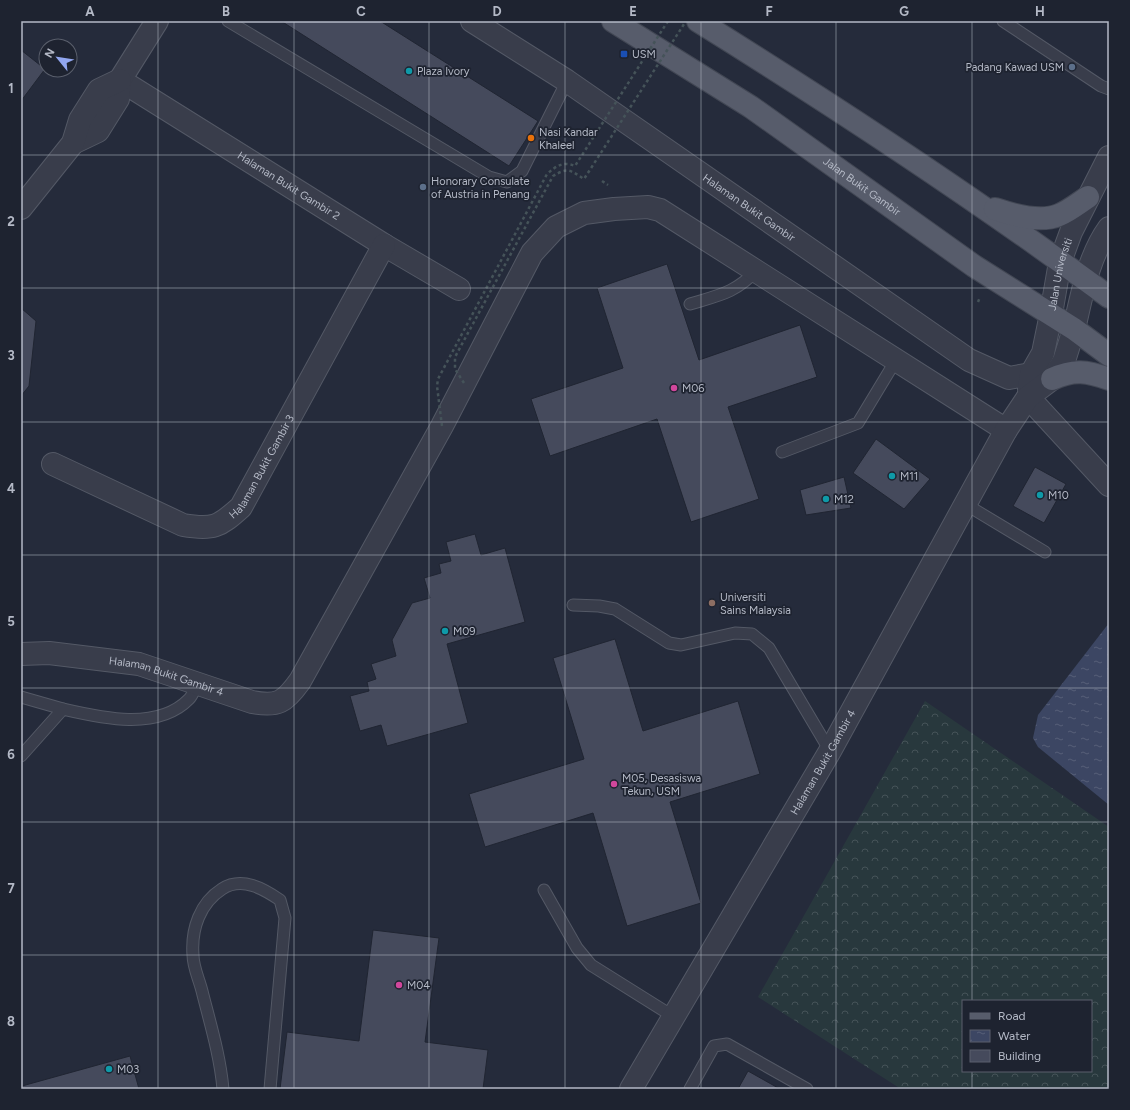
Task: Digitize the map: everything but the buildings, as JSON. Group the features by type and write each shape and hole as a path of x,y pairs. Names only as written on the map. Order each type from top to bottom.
{"main road":[{"name":"Jalan Bukit Gambir","path":"613,21 751,107 974,266 1074,329 1109,355"},
{"path":"698,21 811,91 979,203 1109,297"},
{"path":"979,203 1008,213 1048,218 1059,215 1088,197"},
{"path":"1052,379 1067,372 1081,371 1109,379"}],"street":[{"path":"21,208 73,143 80,120 99,90 120,80 157,21"},
{"name":"Halaman Bukit Gambir","path":"472,21 568,81 969,360 1009,378 1031,374"},
{"name":"Halaman Bukit Gambir 2","path":"120,80 384,245 459,289"},
{"name":"Jalan Universiti","path":"1028,397 1031,374 1043,353 1060,262 1071,232 1109,157"},
{"name":"Halaman Bukit Gambir 4","path":"21,654 49,653 139,664 252,702 270,705 287,699 300,681 442,426 532,253 556,227 584,213 648,207 660,210 757,270 1006,430 830,751 631,1089"},
{"name":"Jalan Universiti","path":"1006,430 1028,397 1052,379 1064,361 1093,258 1109,228"},
{"name":"Halaman Bukit Gambir 3","path":"53,464 183,525 204,529 223,523 241,507 384,245"},
{"path":"1028,397 1109,485"}],"lane":[{"path":"228,21 489,177 507,182 522,171 568,81"},
{"path":"1003,21 1101,86 1109,89"},
{"path":"690,304 727,294 744,283 757,270"},
{"path":"782,452 858,423 896,360"},
{"path":"965,504 1045,552"},
{"path":"573,605 599,606 615,609 669,643 681,645 735,633 752,634 769,648 830,751"},
{"path":"21,697 90,715 129,719 162,716 178,708 190,698 198,683"},
{"path":"21,756 63,709"},
{"path":"222,1089 221,1065 193,955 195,929 202,908 212,895 226,886 247,883 263,888 280,900 285,918 270,1089"},
{"path":"544,890 577,948 591,966 674,1017"},
{"path":"690,1089 714,1046 727,1044 807,1089"}],"path":[{"path":"442,426 437,386 438,380 547,174 560,164 568,163 575,166 668,21"},
{"path":"464,383 455,369 455,357 553,176 562,170 569,170 584,179 686,21"}],"green space":[{"path":"925,701 1109,827 1109,1089 901,1089 758,997"}],"water":[{"path":"1109,623 1109,805 1038,747 1033,738 1038,715"}],"place":[{"name":"USM","path":"624,54"},
{"name":"Padang Kawad USM","path":"1072,67"},
{"name":"Plaza Ivory","path":"409,71"},
{"name":"Nasi Kandar Khaleel","path":"531,138"},
{"name":"Honorary Consulate of Austria in Penang","path":"423,187"},
{"name":"M06","path":"674,388"},
{"name":"M11","path":"892,476"},
{"name":"M10","path":"1040,495"},
{"name":"M12","path":"826,499"},
{"name":"Universiti Sains Malaysia","path":"712,603"},
{"name":"M09","path":"445,631"},
{"name":"M05, Desasiswa Tekun, USM","path":"614,784"},
{"name":"M04","path":"399,985"},
{"name":"M03","path":"109,1069"}]}
